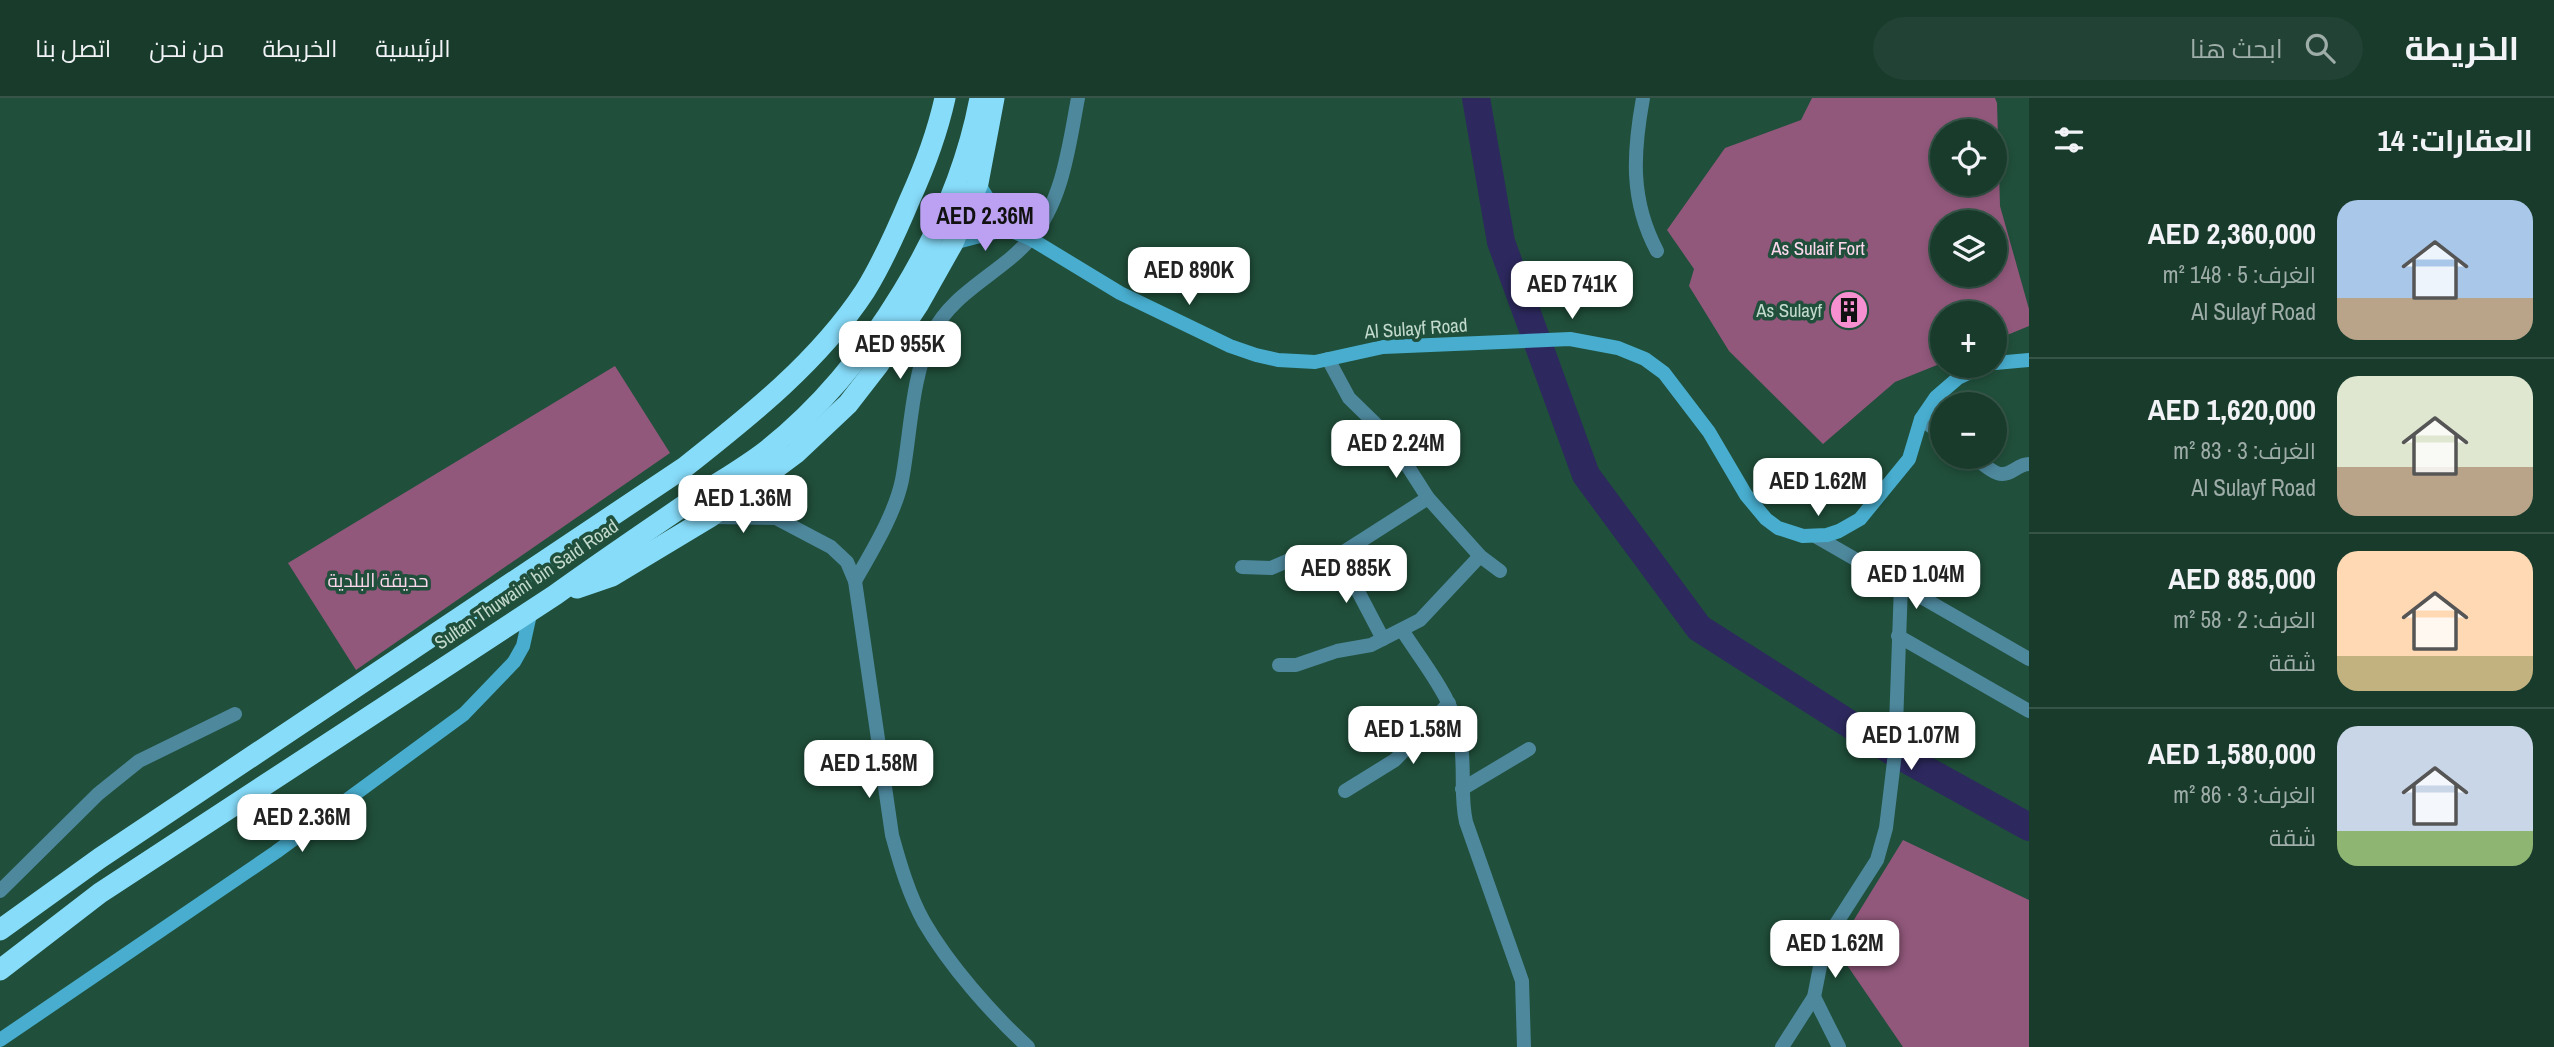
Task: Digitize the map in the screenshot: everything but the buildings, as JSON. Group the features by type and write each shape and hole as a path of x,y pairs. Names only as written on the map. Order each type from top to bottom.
{"highway":[{"name":"Sultan Thuwaini bin Said Road","path":"0,930 111,850 685,467 743,422 808,360 865,290 893,239 927,160 945,98"},
{"name":"Sultan Thuwaini bin Said Road","path":"0,970 100,893 555,595 765,451 800,421 837,383 887,318 906,288 960,171 980,98"},
{"path":"555,595 612,576 710,517 776,468 848,404 879,364 918,305 953,243 978,183 994,98"}],"street":[{"path":"855,581 879,538 901,482 916,390 933,332 955,304 1031,239 1046,216 1056,192 1078,98"},
{"path":"1643,98 1636,157 1637,198 1646,230 1657,251"},
{"path":"953,243 1007,229 978,183"},
{"name":"Al Sulayf Road","path":"1007,229 1031,239 1120,293 1230,346 1278,360 1315,362 1383,347 1570,339 1618,348 1645,359 1664,373 1709,432 1746,495 1766,519 1793,533 1815,536 1839,531 1860,519 1909,458 1921,419"},
{"path":"1328,359 1349,398 1389,437 1429,498 1480,556 1500,571"},
{"path":"2007,362 2029,360"},
{"path":"1930,426 1921,419 1936,397 1960,378"},
{"path":"1992,469 2006,474 2022,464 2029,464"},
{"path":"776,468 776,518"},
{"path":"1242,567 1271,568 1292,559 1314,571 1429,498"},
{"path":"710,517 776,518 831,547 847,562 855,581 892,835 900,864 923,920 934,937 992,1012 1028,1047"},
{"path":"1815,536 2029,659"},
{"path":"1339,555 1383,639"},
{"path":"1279,665 1296,665 1337,651 1371,645 1420,620 1480,556"},
{"path":"1782,1047 1814,998 1825,941 1877,860 1886,828 1895,753 1900,585"},
{"path":"0,1040 275,852 464,714 514,662 523,646 531,610"},
{"path":"1402,629 1453,709 1462,746 1462,789 1466,822 1522,981 1524,1047"},
{"path":"1898,636 2029,711"},
{"path":"1345,791 1395,760 1449,703"},
{"path":"0,891 98,794 139,761 235,714"},
{"path":"1462,789 1529,749"},
{"path":"1814,998 1839,1047"}],"green space":[{"name":"As Sulaif Fort","path":"1812,98 1995,98 1997,119 1930,119 1930,196 2000,196 2001,210 1930,210 1930,287 2007,287 2007,231 2029,309 2029,326 2007,335 2007,301 1930,301 1930,368 1895,382 1823,444 1729,351 1689,286 1694,269 1667,230 1725,148 1801,120"},
{"name":"حديقة البلدية","path":"615,366 670,453 356,670 288,563"},
{"path":"1903,840 2029,900 2029,1047 1903,1047 1836,949"}],"waterway":[{"path":"1476,98 1501,242 1586,475 1699,628 1895,753 2029,827"}],"place":[{"name":"As Sulayf","path":"1849,310"}]}
